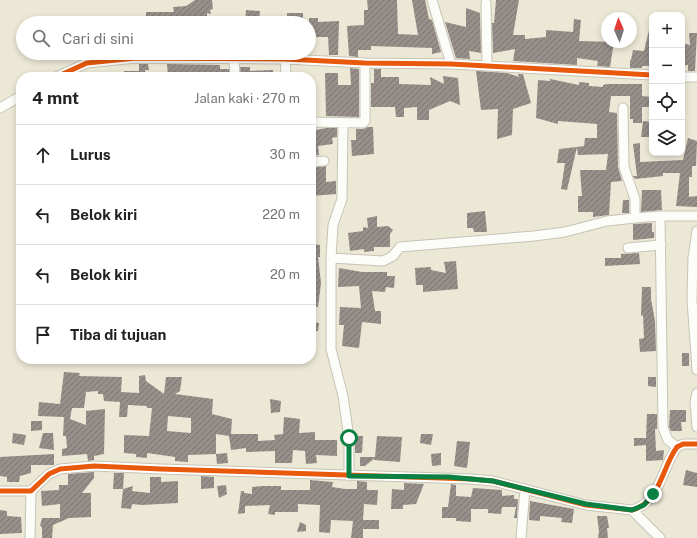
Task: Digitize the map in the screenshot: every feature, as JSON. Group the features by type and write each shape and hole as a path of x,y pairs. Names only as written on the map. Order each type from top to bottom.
{"street":[{"path":"432,0 451,64"},
{"path":"486,3 486,65"},
{"path":"67,72 87,63 115,60"},
{"path":"234,60 235,72"},
{"path":"285,60 286,72"},
{"path":"316,60 365,63 486,65 649,75"},
{"path":"316,122 363,123 365,121 365,63"},
{"path":"685,77 697,78"},
{"path":"0,108 16,99"},
{"path":"623,108 624,168 635,199 636,218"},
{"path":"343,123 342,199 333,225 331,258 331,349 342,396 349,438 349,476"},
{"path":"316,162 324,161"},
{"path":"331,258 383,262 393,256 400,247 534,236 565,232 607,221 660,216 697,216"},
{"path":"660,216 663,428 668,440 677,447"},
{"path":"697,231 693,257 692,300 697,370"},
{"path":"628,248 661,245"},
{"path":"697,394 695,402 697,427"},
{"path":"0,491 31,491 54,471 75,466 470,479 493,481 586,504 632,510 649,501 677,447 683,444 697,444"},
{"path":"521,538 525,489"},
{"path":"30,538 31,491"},
{"path":"632,510 660,538"}],"building":[{"path":"195,0 212,0 213,9 210,10 211,14 207,13 207,16 146,16 146,12 174,12 173,7 186,6"},
{"path":"367,0 397,0 398,34 418,35 412,0 425,0 429,19 432,20 441,52 432,54 432,48 371,46 371,50 358,50 358,57 349,56 347,26 364,25 364,10 368,10"},
{"path":"496,0 519,0 513,35 525,35 525,39 546,37 546,30 573,32 574,19 581,20 579,41 601,42 601,48 613,48 610,67 597,66 598,61 577,58 577,65 513,61 515,49 493,53 492,23 494,23"},
{"path":"466,8 480,13 481,53 469,51 470,59 456,58 445,22 466,27"},
{"path":"246,10 260,11 260,16 246,16"},
{"path":"287,13 303,13 303,16 287,16"},
{"path":"316,18 318,18 318,22 339,21 338,55 329,55 328,37 316,37"},
{"path":"649,30 649,66 642,66 642,68 630,68 630,60 633,50 644,51"},
{"path":"689,33 697,33 695,71 688,71 688,65 685,65 685,44 690,45"},
{"path":"139,64 148,64 149,70 145,70 145,72 124,72 124,71 139,71"},
{"path":"167,64 220,65 220,69 229,69 229,72 168,72"},
{"path":"240,67 250,67 250,71 273,70 273,72 240,72"},
{"path":"350,68 359,69 359,117 326,116 325,73 338,73 338,85 351,85"},
{"path":"374,69 381,69 381,77 399,77 399,84 431,85 430,77 444,84 443,76 458,78 460,105 450,101 429,110 429,120 417,120 417,107 404,108 404,117 396,117 395,107 371,107 371,83 374,83"},
{"path":"476,71 507,73 519,77 518,74 523,74 531,103 513,109 512,135 497,139 498,109 481,110"},
{"path":"550,79 579,85 579,82 589,83 589,86 603,87 603,85 607,84 642,84 642,96 649,97 649,107 642,107 642,123 633,123 633,119 630,119 630,96 611,96 609,112 617,113 618,167 622,181 611,182 609,215 593,217 593,212 578,212 578,196 582,196 580,170 606,170 608,154 578,155 577,147 584,146 585,138 597,138 597,124 558,121 558,124 536,118 538,80 550,81"},
{"path":"643,121 649,122 649,137 641,137"},
{"path":"373,127 374,154 352,156 351,140 356,140 356,129"},
{"path":"337,128 337,137 332,138 333,144 318,146 319,155 316,155 316,130"},
{"path":"688,138 697,141 696,166 692,166 692,177 689,177 689,197 697,196 697,207 676,206 680,173 663,173 663,176 635,179 633,176 637,176 633,144 640,143 640,162 683,160"},
{"path":"577,147 567,190 561,189 565,163 557,163 559,149"},
{"path":"326,166 326,182 336,181 336,194 316,196 316,167"},
{"path":"642,190 661,190 662,210 641,212"},
{"path":"623,200 629,200 629,213 622,213"},
{"path":"485,211 487,232 474,232 473,228 467,228 467,213"},
{"path":"377,216 377,227 388,226 393,230 390,234 390,247 374,247 374,251 364,252 364,249 350,251 348,233 363,231 363,227 368,228 367,218"},
{"path":"652,223 654,238 633,240 633,224"},
{"path":"316,245 320,245 320,257 318,257 321,283 318,307 316,307"},
{"path":"639,253 640,264 605,266 605,258 621,258 621,254"},
{"path":"456,261 458,289 423,292 423,285 416,285 415,268 431,267 431,270 446,273 444,262"},
{"path":"339,268 362,272 387,272 387,276 395,276 394,288 386,287 385,292 372,291 375,311 381,311 381,324 362,322 359,348 342,346 344,325 339,325 340,307 361,308 359,286 338,287"},
{"path":"642,287 651,287 651,299 655,321 656,351 640,352 639,339 644,338 643,315 641,316"},
{"path":"316,323 319,323 318,331 316,331"},
{"path":"682,353 689,353 689,366 682,366"},
{"path":"64,372 80,373 79,376 122,377 121,392 139,393 139,376 145,375 146,381 164,394 166,377 182,377 180,391 175,394 213,399 212,414 232,419 231,434 258,434 258,441 275,440 274,435 283,434 284,417 300,419 299,433 315,432 315,440 337,440 337,456 316,455 317,463 306,464 305,451 293,450 292,463 275,463 275,451 246,452 246,448 231,450 229,436 216,434 216,454 188,455 188,462 175,461 175,457 147,453 147,458 136,457 136,454 124,453 124,435 149,436 152,408 147,408 147,406 128,405 127,417 119,417 120,402 104,401 103,394 98,394 98,391 86,392 84,408 72,408 70,419 86,425 86,411 105,409 104,454 94,456 94,460 88,461 87,454 62,456 62,449 67,448 66,436 63,436 64,417 38,416 39,402 60,404","holes":["168,416 191,418 191,433 167,431"]},
{"path":"648,377 656,377 656,387 648,386"},
{"path":"270,399 281,401 280,412 271,413"},
{"path":"670,410 686,410 686,422 681,422 682,431 671,431 669,427"},
{"path":"647,414 657,414 657,429 655,429 656,451 664,450 663,460 646,461 646,445 634,446 634,438 646,438"},
{"path":"31,421 42,421 42,430 31,431"},
{"path":"13,433 26,435 24,445 12,443"},
{"path":"43,433 53,433 54,450 39,448"},
{"path":"421,434 433,434 431,445 420,443"},
{"path":"355,436 363,436 362,453 355,453"},
{"path":"377,436 402,437 400,462 374,460 375,458 365,466 360,466 360,457 375,457"},
{"path":"457,441 470,442 467,468 454,466"},
{"path":"227,453 228,463 217,464 216,454"},
{"path":"441,453 441,465 432,466 431,454"},
{"path":"54,454 54,465 31,465 31,473 20,476 19,482 7,482 7,477 0,476 0,457"},
{"path":"686,470 697,473 697,487 683,485"},
{"path":"94,472 94,478 82,493 91,493 91,517 69,518 53,525 52,538 42,538 42,527 40,526 42,518 60,518 60,504 42,506 41,491 59,490 59,485 68,485 68,474"},
{"path":"114,473 124,473 123,489 113,489"},
{"path":"201,476 214,477 214,488 201,489"},
{"path":"150,477 161,477 161,482 178,481 178,503 142,505 132,504 131,509 121,508 123,489 133,486 132,491 150,493"},
{"path":"310,480 333,482 332,487 345,489 357,489 357,481 367,482 367,490 378,490 377,505 364,504 363,520 379,520 379,529 363,529 363,538 351,538 353,521 331,520 330,533 319,532 320,505 298,504 298,512 275,512 275,515 268,514 270,505 245,506 245,513 238,514 241,491 252,494 252,487 263,486 281,486 281,490 310,490"},
{"path":"404,483 424,484 416,504 403,505 403,509 391,509 392,489 404,490"},
{"path":"451,484 456,485 456,496 471,497 473,488 502,490 502,496 514,495 514,499 518,499 517,518 514,518 516,507 502,507 501,514 488,513 488,509 471,509 471,522 456,521 456,518 442,518 442,507 448,507"},
{"path":"226,485 227,494 219,498 217,486"},
{"path":"530,501 574,509 572,523 561,522 562,518 540,516 540,521 529,520"},
{"path":"0,510 7,511 7,516 21,517 22,533 0,534"},
{"path":"597,516 607,516 609,528 607,528 608,538 598,538 599,531"},
{"path":"300,522 306,525 306,531 297,532"}],"cycle path":[{"path":"67,72 87,63 116,60"},
{"path":"305,60 365,63 451,64 649,75"},
{"path":"0,491 31,491 49,474 60,469 94,466 471,479 493,481 586,505 632,510 649,500 655,492 677,447 683,444 697,444"}],"route":[{"path":"349,438 349,476 449,477 493,481 586,504 632,510 644,505 649,501 653,494"}]}
